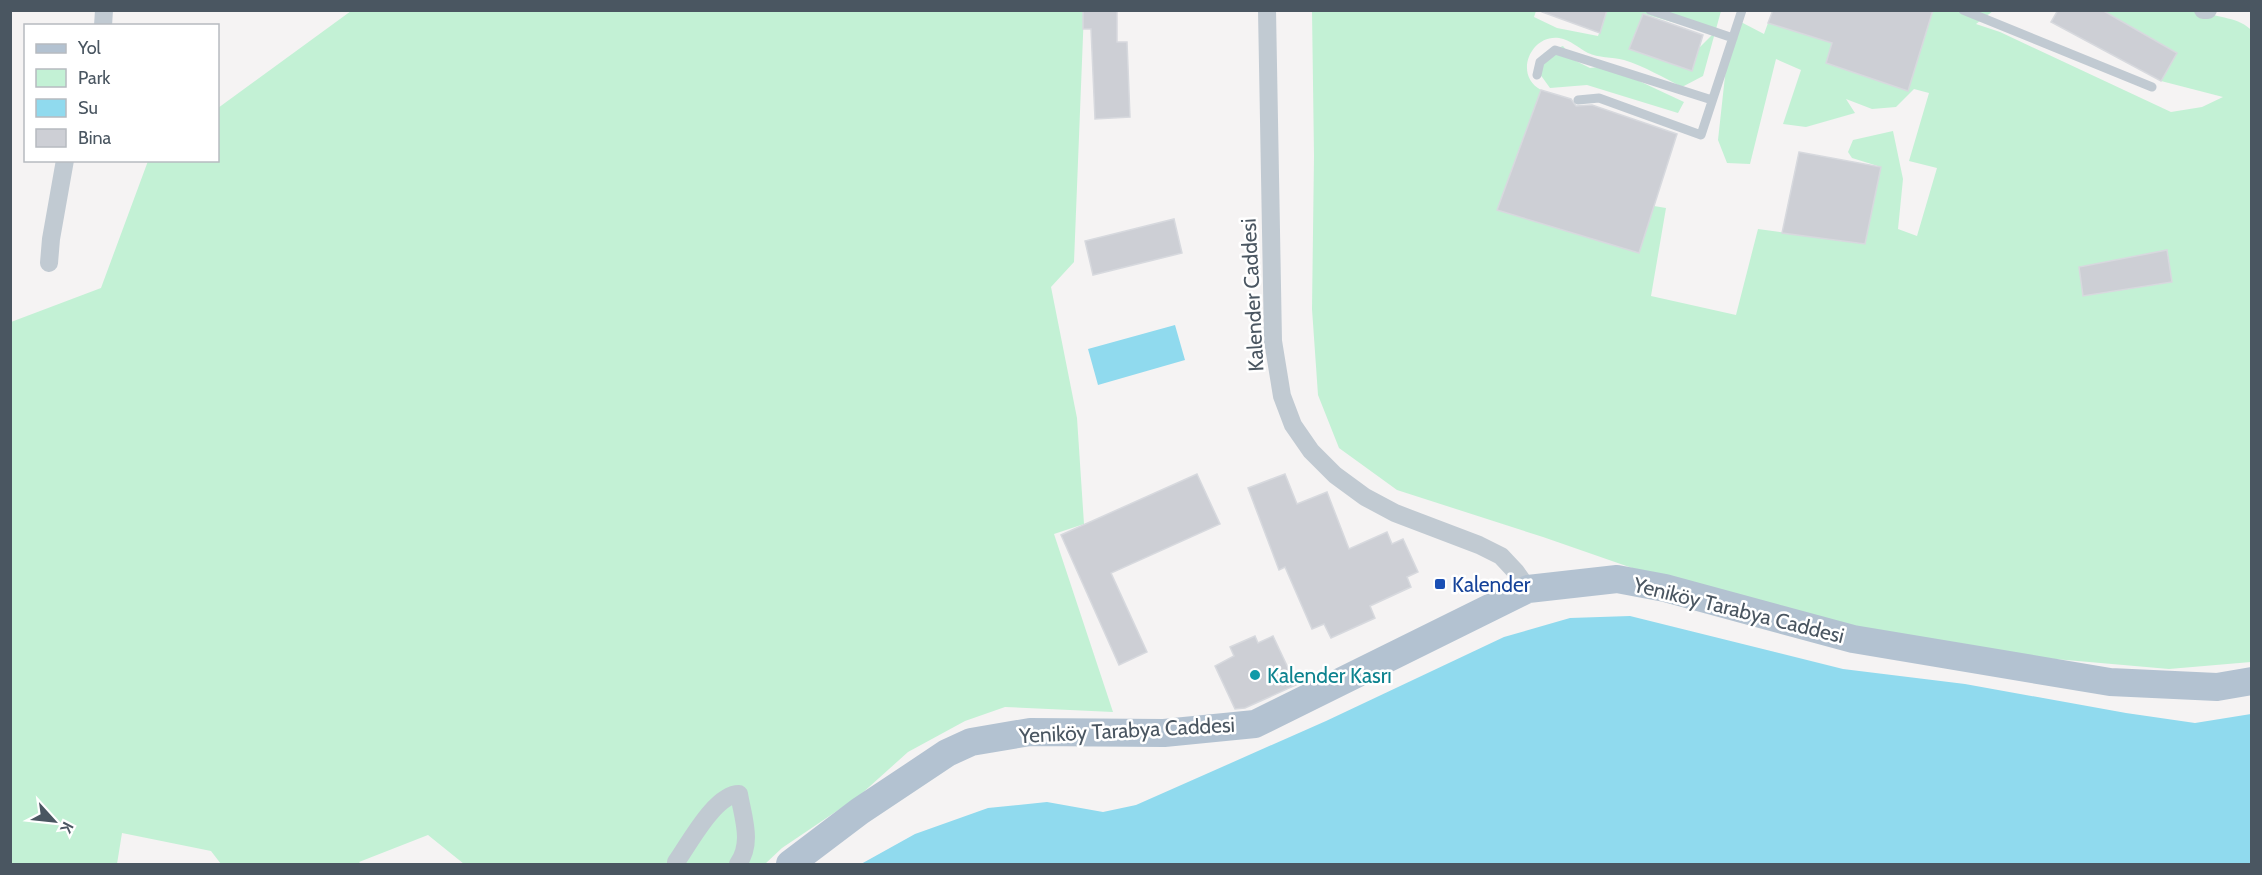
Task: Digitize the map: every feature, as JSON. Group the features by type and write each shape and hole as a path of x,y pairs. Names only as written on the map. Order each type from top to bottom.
{"main road":[{"name":"Yeniköy Tarabya Caddesi","path":"790,864 860,811 947,753 971,742 1030,732 1164,733 1255,724 1528,590 1617,579 1665,588 1853,639 2110,682 2217,687 2252,681"}],"street":[{"name":"Kalender Caddesi","path":"1267,10 1273,341 1282,396 1293,425 1311,451 1335,475 1365,497 1395,513 1479,545 1501,556 1528,590"},
{"path":"50,263 51,239 65,162"},
{"path":"676,862 710,814 726,797 739,794 747,844 744,856 738,864"}],"lane":[{"path":"1650,10 1733,38"},
{"path":"1578,100 1599,98 1701,135 1742,10"},
{"path":"1963,10 2152,87"},
{"path":"1537,75 1540,62 1554,50 1712,100"}],"green space":[{"path":"351,11 1084,11 1074,262 1051,287 1077,418 1084,524 1054,534 1113,712 1005,707 965,721 908,752 859,796 782,848 765,864 464,864 428,835 359,862 361,864 221,864 211,851 122,833 117,864 11,864 11,322 101,288 148,162 219,162 219,107"},
{"path":"1312,11 1536,11 1534,17 1557,28 1598,36 1607,11 1721,11 1715,31 1704,31 1644,14 1629,49 1692,71 1699,48 1715,32 1703,76 1682,87 1639,65 1592,55 1563,39 1549,38 1540,42 1529,57 1527,66 1528,75 1541,90 1497,210 1639,253 1654,206 1666,208 1651,296 1736,315 1758,229 1865,244 1881,167 1852,158 1848,152 1853,140 1893,131 1903,179 1898,229 1917,236 1937,168 1909,161 1929,93 1914,89 1896,107 1872,109 1846,99 1855,113 1806,127 1783,124 1801,70 1776,59 1750,164 1727,163 1718,140 1726,67 1739,21 1764,34 1768,23 1810,36 1819,11 1842,11 1826,63 1908,90 1933,11 1993,11 1976,24 2000,32 2171,112 2202,107 2223,97 2161,81 2177,53 2102,11 2201,11 2235,20 2247,26 2252,31 2251,662 2169,669 1951,650 1730,602 1543,537 1397,490 1339,448 1318,395 1312,309 1314,156","holes":["2079,267 2171,282 2083,296"]},
{"path":"1563,46 1574,60 1590,68 1607,66 1684,102 1678,113 1587,85 1550,88 1537,70 1544,53"}],"water":[{"path":"1175,325 1185,360 1098,385 1088,349"},
{"path":"1630,616 1843,669 1965,684 2195,723 2251,714 2251,864 861,864 915,834 988,808 1047,802 1103,812 1136,805 1326,721 1504,637 1570,618"}],"building":[{"path":"1083,10 1117,10 1117,42 1127,42 1130,117 1095,119 1091,29 1083,29"},
{"path":"1542,10 1607,10 1600,33 1542,12"},
{"path":"1773,10 1933,10 1908,91 1826,63 1832,43 1768,23"},
{"path":"2058,10 2102,10 2177,53 2161,81 2051,22"},
{"path":"1643,14 1703,35 1692,71 1629,49"},
{"path":"1541,90 1571,99 1576,106 1592,105 1677,134 1639,253 1497,210"},
{"path":"1799,152 1881,167 1865,244 1782,233"},
{"path":"1174,219 1182,253 1093,275 1085,241"},
{"path":"2167,250 2172,282 2083,296 2079,267"},
{"path":"1197,474 1220,524 1111,573 1147,652 1119,665 1061,535"},
{"path":"1285,474 1297,504 1327,492 1349,549 1387,532 1392,544 1403,539 1418,572 1407,577 1411,587 1370,606 1375,618 1331,638 1324,624 1312,629 1285,567 1279,570 1248,488"},
{"name":"Kalender Kasrı","path":"1255,636 1258,643 1273,636 1296,685 1245,708 1235,709 1215,666 1234,656 1230,647"}],"place":[{"name":"Kalender","path":"1440,584"},
{"name":"Kalender Kasrı","path":"1255,675"}]}
